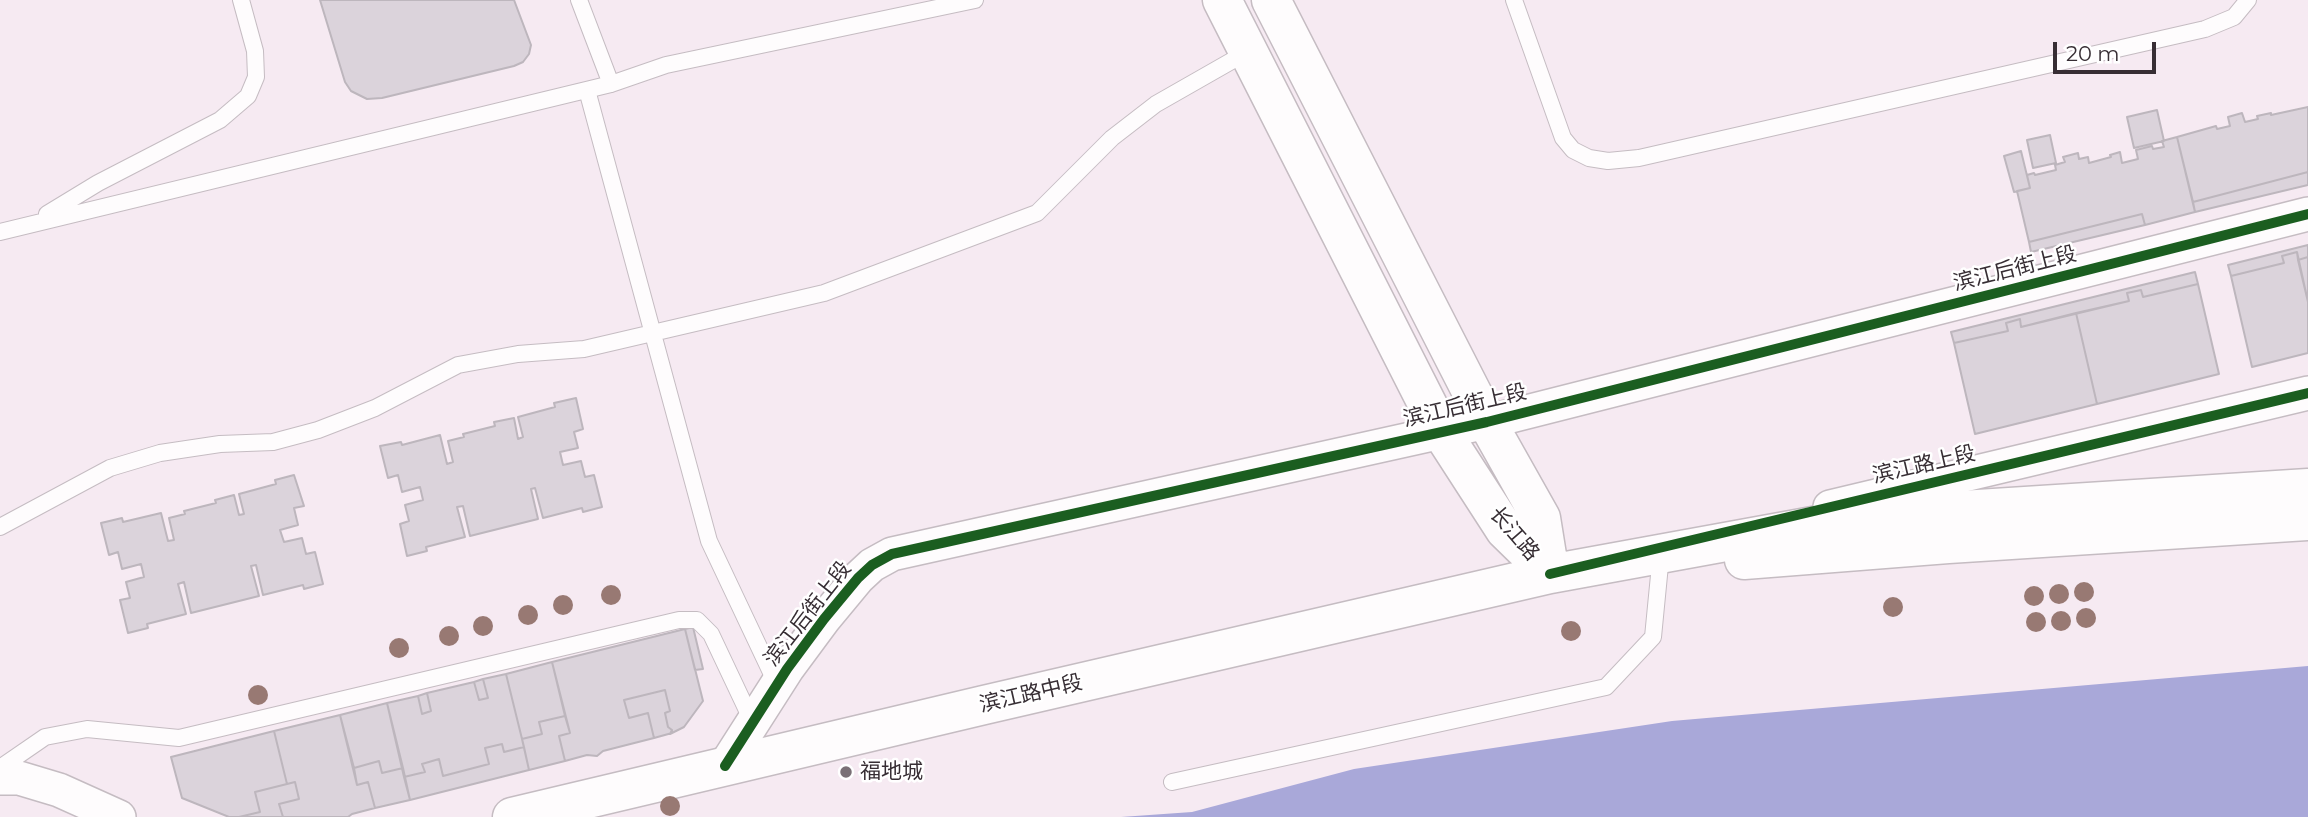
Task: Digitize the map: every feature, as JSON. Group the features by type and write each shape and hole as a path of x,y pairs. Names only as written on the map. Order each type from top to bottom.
{"main road":[{"name":"长江路","path":"1255,14 1541,518 1550,574"},
{"name":"长江路","path":"1255,14 1441,431 1505,530 1550,574"},
{"name":"滨江路上段","path":"1550,574 1868,516 2308,488"},
{"path":"1550,574 2308,522"},
{"name":"滨江路中段","path":"512,817 1550,574"}],"street":[{"name":"滨江后街上段","path":"725,766 776,685 824,619 858,578 872,565 892,554 1487,422 2308,214"},
{"name":"滨江路上段","path":"1550,574 2308,393"},
{"path":"0,778 19,778 59,790 119,817"}],"lane":[{"path":"32,224 98,183 220,120 248,96 256,77 255,51 241,0"},
{"path":"579,0 611,84"},
{"path":"0,232 611,84 666,65 975,0"},
{"path":"1514,0 1563,138 1573,150 1590,159 1608,161 1639,158 2205,29 2234,17 2248,0"},
{"path":"0,527 110,468 148,457 220,444 273,442 317,430 375,408 458,365 518,354 584,349 824,293 1037,213 1112,138 1156,104 1255,14"},
{"path":"587,90 709,541 776,685"},
{"path":"1172,782 1606,688 1653,637 1660,565"},
{"path":"0,768 45,737 87,729 179,738 679,620 697,620 711,634 753,723"}],"water":[{"path":"2308,666 2308,817 1121,817 1192,812 1354,769 1672,721"}],"building":[{"path":"320,0 514,0 531,45 529,54 523,62 514,66 382,98 367,99 351,91 345,82"},
{"path":"2308,107 2308,172 2193,202 2177,137 2216,126 2217,129 2230,126 2228,117 2242,113 2245,122 2258,119 2257,116"},
{"path":"2157,110 2164,141 2134,148 2127,117"},
{"path":"2050,135 2056,163 2033,168 2027,140"},
{"path":"2177,137 2195,212 2145,225 2142,214 2029,242 2017,191 2030,188 2027,175 2056,170 2055,165 2065,162 2063,157 2078,153 2079,159 2088,157 2089,163 2120,152 2122,163 2138,159 2136,150 2152,146 2153,149 2164,147 2162,141"},
{"path":"2021,151 2030,188 2014,192 2004,156"},
{"path":"2308,172 2308,185 2195,212 2193,202"},
{"path":"2142,214 2145,225 2031,252 2029,242"},
{"path":"2308,245 2308,257 2298,260 2297,252 2282,256 2284,263 2231,276 2228,265"},
{"path":"2297,252 2308,302 2308,353 2252,367 2231,276 2284,263 2282,256"},
{"path":"2308,257 2308,302 2298,260"},
{"path":"2195,272 2198,284 2143,297 2141,290 2127,293 2129,301 2021,327 2020,319 2006,323 2008,331 1954,343 1951,332"},
{"path":"2198,284 2219,374 2097,404 2076,313 2129,301 2127,293 2141,290 2143,297"},
{"path":"2076,313 2097,404 1975,434 1954,343 2008,331 2006,323 2020,319 2021,327"},
{"path":"576,398 583,429 574,432 578,448 560,452 563,465 581,461 585,477 594,475 602,507 583,512 582,508 543,518 535,488 531,489 538,519 470,536 463,506 457,507 465,537 426,547 427,551 407,556 400,524 409,521 405,505 423,500 420,487 402,492 398,475 388,478 380,446 401,442 402,445 440,435 447,464 453,462 448,441 464,437 463,434 495,426 494,422 514,418 518,439 523,437 518,417"},
{"path":"294,475 304,506 294,508 298,525 280,530 284,542 302,538 306,554 315,552 323,584 304,589 303,585 263,595 256,565 251,566 259,596 191,613 184,582 178,584 186,614 147,624 148,628 128,633 120,600 130,598 126,582 144,577 141,564 122,569 118,552 109,555 101,523 122,518 123,522 161,513 168,541 174,540 169,518 234,495 239,515 244,514 239,494 276,484 275,480"},
{"path":"693,627 703,669 695,670 685,629"},
{"path":"685,629 703,701 684,727 670,734 672,730 668,727 665,713 670,711 665,690 624,700 629,718 648,713 654,738 603,751 597,756 587,755 565,761 559,736 570,733 552,662"},
{"path":"552,662 565,716 539,722 542,734 522,739 506,674"},
{"path":"506,674 524,747 504,752 502,744 485,748 489,764 443,776 439,759 422,764 425,772 404,777 387,703 418,696 422,714 431,711 427,693 474,682 479,700 488,698 483,679"},
{"path":"483,679 488,698 479,700 474,682"},
{"path":"665,690 670,711 665,713 672,733 654,738 648,713 629,718 624,700"},
{"path":"427,693 431,711 422,714 418,696"},
{"path":"387,703 403,768 382,773 379,761 354,768 340,715"},
{"path":"340,715 357,785 368,782 375,808 348,817 283,817 279,804 299,799 295,782 287,784 274,731"},
{"path":"565,716 570,733 559,736 565,761 529,770 522,739 542,734 539,722"},
{"path":"274,731 287,784 255,792 260,812 229,817 182,798 171,757"},
{"path":"502,744 504,752 524,747 529,770 410,800 404,777 425,772 422,764 439,759 443,776 489,764 485,748"},
{"path":"379,761 382,773 403,768 410,800 375,808 368,782 357,785 354,768"},
{"path":"295,782 299,799 279,804 283,817 239,817 260,812 255,792"}],"cycle path":[{"path":"725,766 787,669 824,619 858,578 872,565 892,554 1487,422 2308,214"},
{"path":"1550,574 2308,393"}],"place":[{"name":"福地城","path":"846,772"}]}
